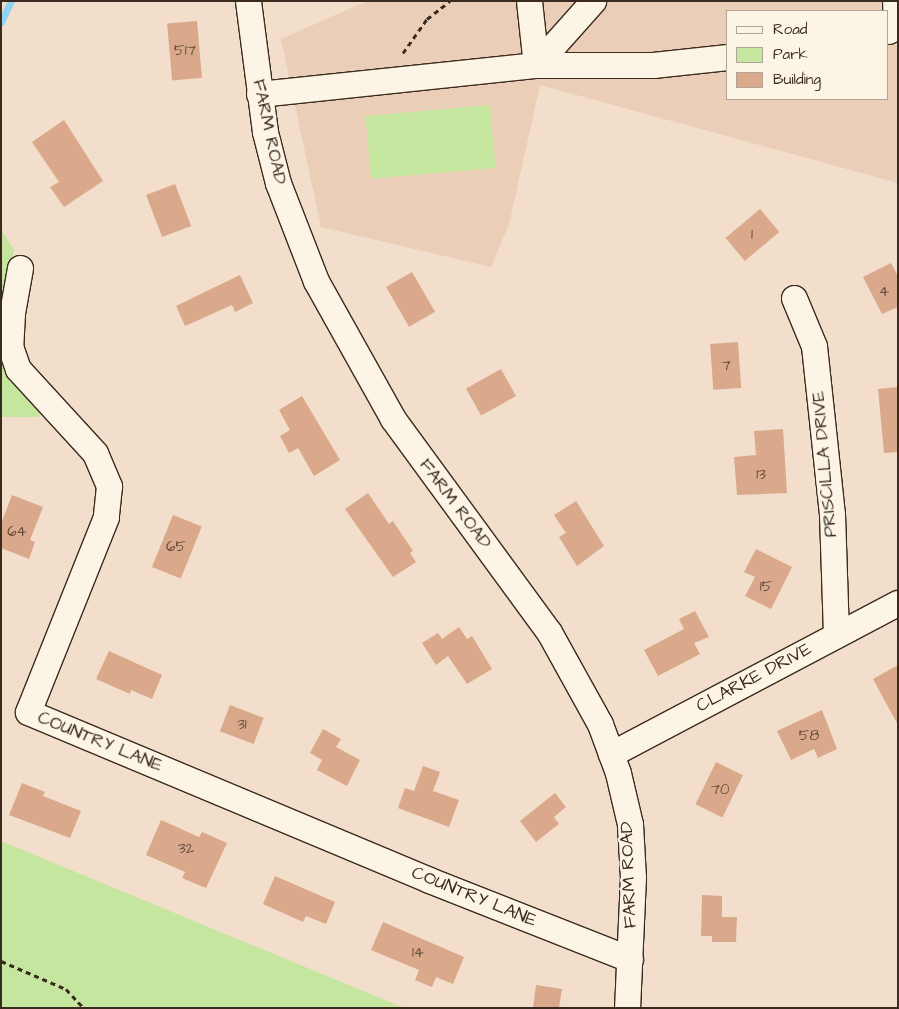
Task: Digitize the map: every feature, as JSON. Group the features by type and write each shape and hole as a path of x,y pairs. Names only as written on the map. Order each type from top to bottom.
{"street":[{"name":"FARM ROAD","path":"248,1 260,94 278,183 310,265 340,328 393,419 549,632 576,677 611,754 630,824 633,877 627,1008"},
{"path":"529,1 536,65"},
{"path":"536,65 593,1"},
{"path":"889,30 896,27 895,1"},
{"path":"260,94 536,65 653,65 726,57"},
{"name":"COUNTRY LANE","path":"20,268 12,313 10,346 18,369 95,453 109,486 106,517 28,712 429,880 630,959"},
{"name":"PRISCILLA DRIVE","path":"794,298 814,346 832,514 836,635"},
{"name":"CLARKE DRIVE","path":"611,754 898,603"}],"path":[{"path":"403,53 427,19 450,1"},
{"path":"1,961 66,989 84,1008"}],"shaded area":[{"path":"367,1 898,1 898,183 540,85 509,224 491,267 321,227 281,39"}],"green space":[{"path":"490,105 495,168 371,179 365,116"},
{"path":"1,229 14,250 1,317"},
{"path":"1,341 2,366 42,401 39,417 1,417"},
{"path":"1,841 404,1008 1,1008"}],"building":[{"path":"197,21 202,78 172,80 167,24"},
{"path":"64,120 103,181 64,207 50,187 59,182 32,142"},
{"path":"175,184 191,226 162,237 146,195"},
{"path":"760,209 779,232 745,261 726,238"},
{"path":"891,263 898,276 898,307 882,314 863,277"},
{"path":"412,272 435,312 409,327 386,287"},
{"path":"240,275 253,303 235,312 232,305 185,326 176,306"},
{"path":"738,342 741,388 713,390 710,344"},
{"path":"501,369 516,396 481,416 466,388"},
{"path":"898,387 898,452 884,453 878,389"},
{"path":"302,396 340,460 314,476 298,448 289,453 280,436 290,430 279,410"},
{"path":"783,429 787,493 737,495 734,457 756,455 754,431"},
{"path":"368,493 389,524 393,521 413,551 410,553 416,562 393,577 345,509"},
{"path":"12,495 43,507 30,540 35,542 29,559 1,548 1,524"},
{"path":"576,501 604,546 577,566 559,537 566,533 554,515"},
{"path":"173,515 202,527 181,579 152,567"},
{"path":"756,549 792,567 771,609 745,596 755,577 744,572"},
{"path":"695,611 709,637 694,643 700,654 658,676 644,650 684,629 679,619"},
{"path":"459,627 467,639 472,636 492,669 467,684 448,656 436,665 422,643 438,633 442,639"},
{"path":"109,651 162,675 152,699 131,690 130,694 96,679"},
{"path":"898,665 898,725 873,679"},
{"path":"230,705 264,718 254,744 220,731"},
{"path":"822,710 837,749 818,758 814,749 791,760 777,731"},
{"path":"323,729 341,739 336,747 360,760 347,786 317,770 322,760 310,753"},
{"path":"716,762 743,775 722,817 695,804"},
{"path":"423,766 440,772 433,791 459,800 449,827 398,808 405,788 414,791"},
{"path":"22,783 45,792 43,796 81,811 70,838 9,815"},
{"path":"555,793 566,807 554,817 559,824 536,842 520,821"},
{"path":"161,820 199,837 202,832 227,843 206,888 182,878 185,872 146,855"},
{"path":"275,876 335,902 326,924 306,916 303,922 263,904"},
{"path":"702,895 722,896 722,917 737,917 736,942 712,942 712,936 701,936"},
{"path":"383,922 464,957 453,984 436,977 432,987 415,980 419,970 371,950"},
{"path":"536,985 562,989 559,1008 533,1008"}],"waterway":[{"path":"1,22 11,1"}]}
